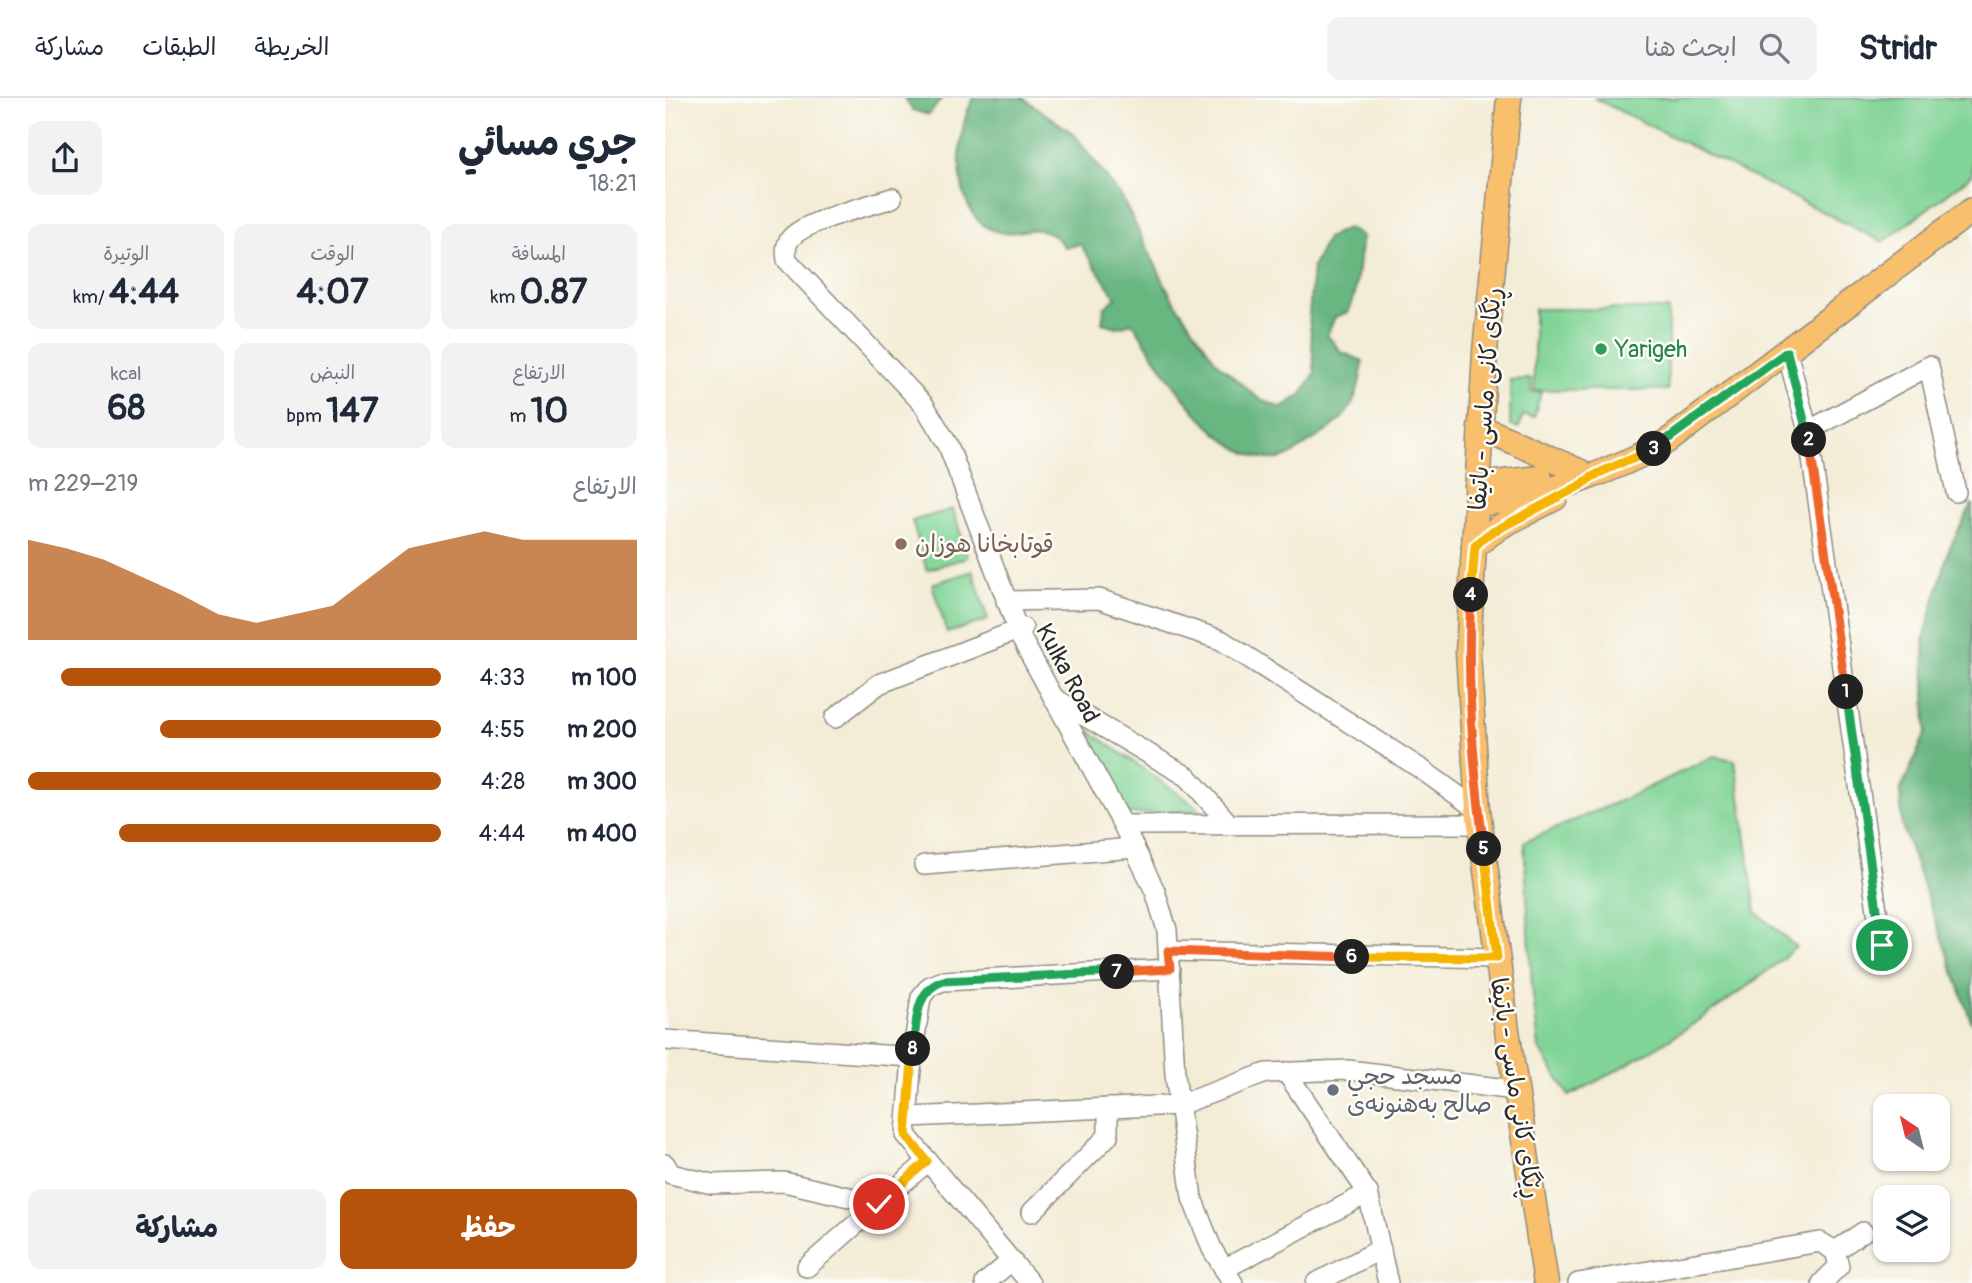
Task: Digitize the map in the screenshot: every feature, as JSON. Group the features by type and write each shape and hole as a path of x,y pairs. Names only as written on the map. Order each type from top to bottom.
{"main road":[{"name":"ڕێگای کانی ماسی - باتيفا","path":"1509,98 1480,428 1468,652 1479,817 1497,958 1546,1283"},
{"path":"1478,495 1628,463 1668,441 1972,209"},
{"path":"1480,428 1584,474"},
{"path":"1475,546 1501,526 1583,484 1584,474"}],"street":[{"name":"Kulka Road","path":"893,198 808,227 790,238 786,249 787,260 924,405 948,445 1006,601 1155,891 1167,930 1179,1105 1192,1198 1212,1249 1228,1276"},
{"path":"1787,352 1808,431 1882,945"},
{"path":"1808,431 1929,366 1957,492"},
{"path":"1006,601 1099,598 1220,640 1421,769 1479,817"},
{"path":"835,718 879,684 1021,629"},
{"path":"1053,697 1188,777 1230,825"},
{"path":"1123,825 1230,825 1479,817"},
{"path":"924,865 1134,848"},
{"path":"1030,1283 906,1135 912,1057 921,997 930,986 943,981 1169,960 1497,958"},
{"path":"665,1040 912,1057"},
{"path":"909,1117 1179,1105 1266,1073 1286,1072 1348,1070 1516,1090"},
{"path":"1286,1072 1368,1192 1388,1283"},
{"path":"1032,1212 1108,1136 1108,1108"},
{"path":"807,1267 927,1161"},
{"path":"665,1164 671,1174 712,1184 783,1182 879,1204"},
{"path":"1228,1276 1368,1192"},
{"path":"1835,1251 1863,1232"},
{"path":"1578,1283 1820,1242 1835,1251 1839,1266 1822,1283"},
{"path":"1316,1283 1381,1249"},
{"path":"985,1283 1010,1262"}],"green space":[{"path":"905,98 942,98 929,115 912,110"},
{"path":"974,98 1023,98 1074,134 1122,198 1172,298 1217,363 1258,398 1281,408 1302,394 1315,373 1309,316 1313,266 1327,238 1347,228 1362,236 1355,294 1348,312 1335,317 1327,335 1341,352 1363,361 1358,388 1343,417 1324,433 1287,457 1279,459 1256,457 1234,446 1213,430 1175,387 1133,323 1117,327 1102,323 1104,308 1116,298 1080,244 1065,248 1056,237 1038,230 999,232 988,228 976,218 962,186 960,167 963,128"},
{"path":"1594,98 1972,98 1972,175 1883,242"},
{"name":"Yarigeh","path":"1534,309 1668,309 1668,390 1534,390"},
{"path":"1531,379 1531,392 1541,392 1534,417 1523,415 1519,428 1510,425 1510,380"},
{"path":"1972,503 1972,1024 1902,826 1900,792 1926,732 1924,639 1948,551"},
{"path":"953,509 968,557 927,570 912,521"},
{"path":"973,571 988,620 947,633 932,584"},
{"path":"1070,717 1203,811 1125,814"},
{"path":"1714,756 1735,760 1756,912 1796,947 1743,990 1687,1028 1569,1096 1539,1048 1532,986 1524,842 1631,796"}],"place":[{"name":"Yarigeh","path":"1601,349"},
{"name":"قوتابخانا هوزان","path":"901,544"},
{"name":"مسجد حجي صالح بەھنونەی","path":"1333,1090"}],"route":[{"path":"879,1204 927,1161 906,1135 912,1057 921,997 930,986 943,981 1170,969 1168,951 1334,957 1497,958 1478,810 1470,708 1468,652 1475,546 1501,526 1583,484 1588,476 1628,463 1668,441 1787,352 1808,431 1882,945"}]}
